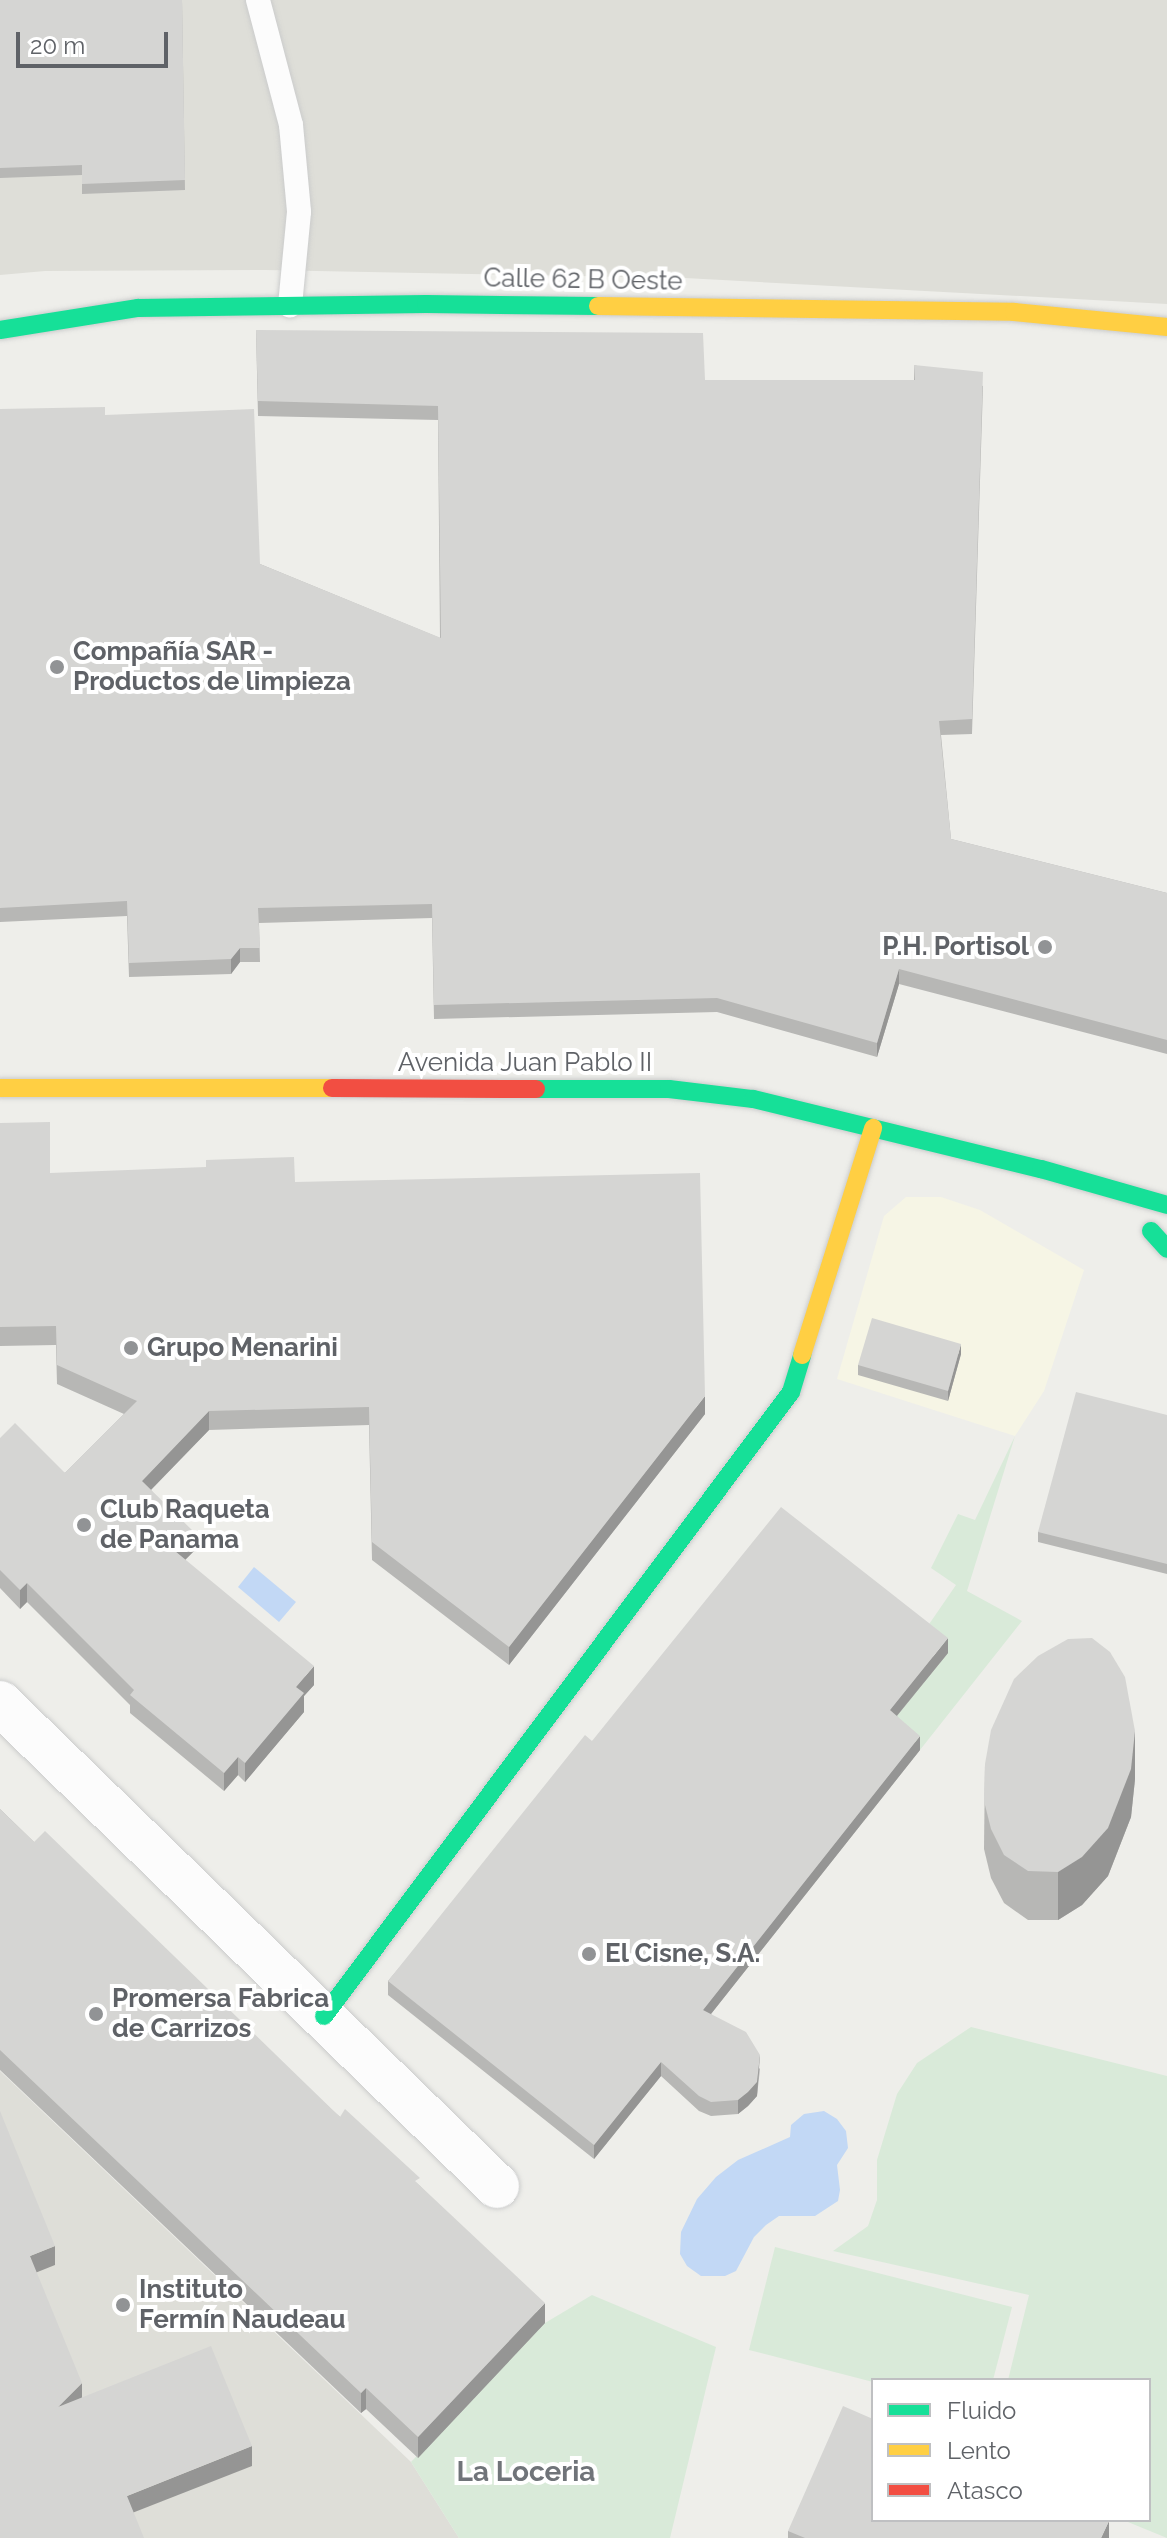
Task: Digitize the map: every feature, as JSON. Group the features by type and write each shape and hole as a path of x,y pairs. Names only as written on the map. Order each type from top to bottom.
{"street":[{"name":"Calle 62 B Oeste","path":"0,330 138,308 426,304 1014,312 1167,327"},
{"name":"Avenida Juan Pablo II","path":"0,1088 669,1089 753,1099 1161,1201"},
{"path":"324,2016 791,1392 873,1128"},
{"name":"Avenida Juan Pablo II","path":"1041,1169 1110,1208"},
{"path":"1152,1231 1167,1249"},
{"path":"0,1703 497,2186"}],"lane":[{"path":"258,0 291,125 299,212 290,306"}],"shaded area":[{"path":"0,0 1167,0 1167,304 685,278 265,270 45,271 0,275"},
{"path":"906,1197 941,1197 980,1210 1084,1270 1044,1391 1015,1436 837,1379 884,1216"},
{"path":"1015,1436 967,1591 1022,1621 920,1750 890,1724 947,1653 923,1633 956,1585 931,1568 958,1514 975,1520"},
{"path":"971,2027 1167,2076 1167,2538 1128,2522 1151,2522 1151,2378 1008,2378 1029,2295 833,2251 868,2226 877,2200 877,2160 897,2094 917,2063"},
{"name":"Instituto Fermín Naudeau","path":"0,2071 411,2462 459,2538 0,2538"},
{"path":"775,2247 1012,2307 994,2378 871,2378 871,2381 749,2350"},
{"path":"592,2295 716,2347 670,2538 459,2538 411,2462 545,2323"}],"water":[{"path":"254,1567 296,1602 279,1622 238,1587"},
{"path":"824,2111 837,2119 846,2131 848,2148 837,2165 838,2201 815,2216 779,2216 754,2237 736,2271 725,2276 701,2276 687,2266 680,2254 681,2232 697,2199 716,2177 738,2160 790,2137 791,2125 804,2114"}],"building":[{"path":"0,0 182,0 185,180 82,184 82,165 0,168"},
{"path":"256,330 703,333 705,380 915,380 914,365 983,372 972,719 939,721 951,839 1167,893 1167,1040 899,969 877,1043 717,998 434,1005 432,904 258,908 260,948 240,948 231,959 129,963 127,901 0,908 0,409 105,407 105,415 254,409 260,564 441,638 438,406 258,401"},
{"path":"50,1122 50,1173 206,1167 206,1160 294,1157 295,1182 700,1173 705,1396 509,1647 372,1542 369,1407 209,1411 142,1481 194,1532 175,1551 314,1666 296,1687 304,1693 245,1763 238,1757 224,1773 130,1695 134,1690 27,1583 20,1590 0,1570 0,1438 15,1423 65,1473 137,1401 57,1365 56,1326 0,1327 0,1123"},
{"path":"872,1318 961,1344 948,1391 858,1365"},
{"path":"1076,1392 1167,1415 1167,1564 1038,1532"},
{"path":"781,1507 948,1638 890,1710 920,1736 703,2010 746,2032 760,2055 757,2082 738,2100 711,2102 699,2096 661,2062 594,2145 388,1981 585,1735 592,1741"},
{"path":"1092,1638 1110,1652 1125,1677 1135,1731 1131,1769 1108,1828 1082,1857 1058,1872 1028,1871 1004,1855 991,1829 984,1801 985,1764 991,1730 1014,1679 1038,1656 1068,1639"},
{"path":"0,1809 34,1842 45,1831 340,2117 345,2109 420,2178 415,2181 545,2303 418,2437 366,2388 361,2393 0,2050"},
{"path":"0,2111 55,2246 30,2256 82,2383 58,2407 211,2346 252,2446 127,2496 144,2538 0,2538"},
{"path":"843,2406 871,2418 871,2522 1109,2522 1101,2538 805,2538 788,2531"}],"traffic: fast":[{"path":"0,330 138,308 426,304 598,306"},
{"path":"536,1089 669,1089 753,1099 1041,1169 1167,1205"},
{"path":"1151,1231 1167,1249"},
{"path":"324,2016 791,1392 802,1355"}],"traffic: slow":[{"path":"598,306 1014,312 1167,327"},
{"path":"0,1088 332,1088"},
{"path":"802,1355 873,1128"}],"traffic: jam":[{"path":"332,1088 536,1089"}],"place":[{"name":"Compañía SAR - Productos de limpieza","path":"57,667"},
{"name":"P.H. Portisol","path":"1045,947"},
{"name":"Grupo Menarini","path":"131,1348"},
{"name":"Club Raqueta de Panama","path":"84,1525"},
{"name":"El Cisne, S.A.","path":"589,1954"},
{"name":"Promersa Fabrica de Carrizos","path":"96,2014"},
{"name":"Instituto Fermín Naudeau","path":"123,2305"}],"district":[{"name":"La Loceria","path":"526,2472"}]}
